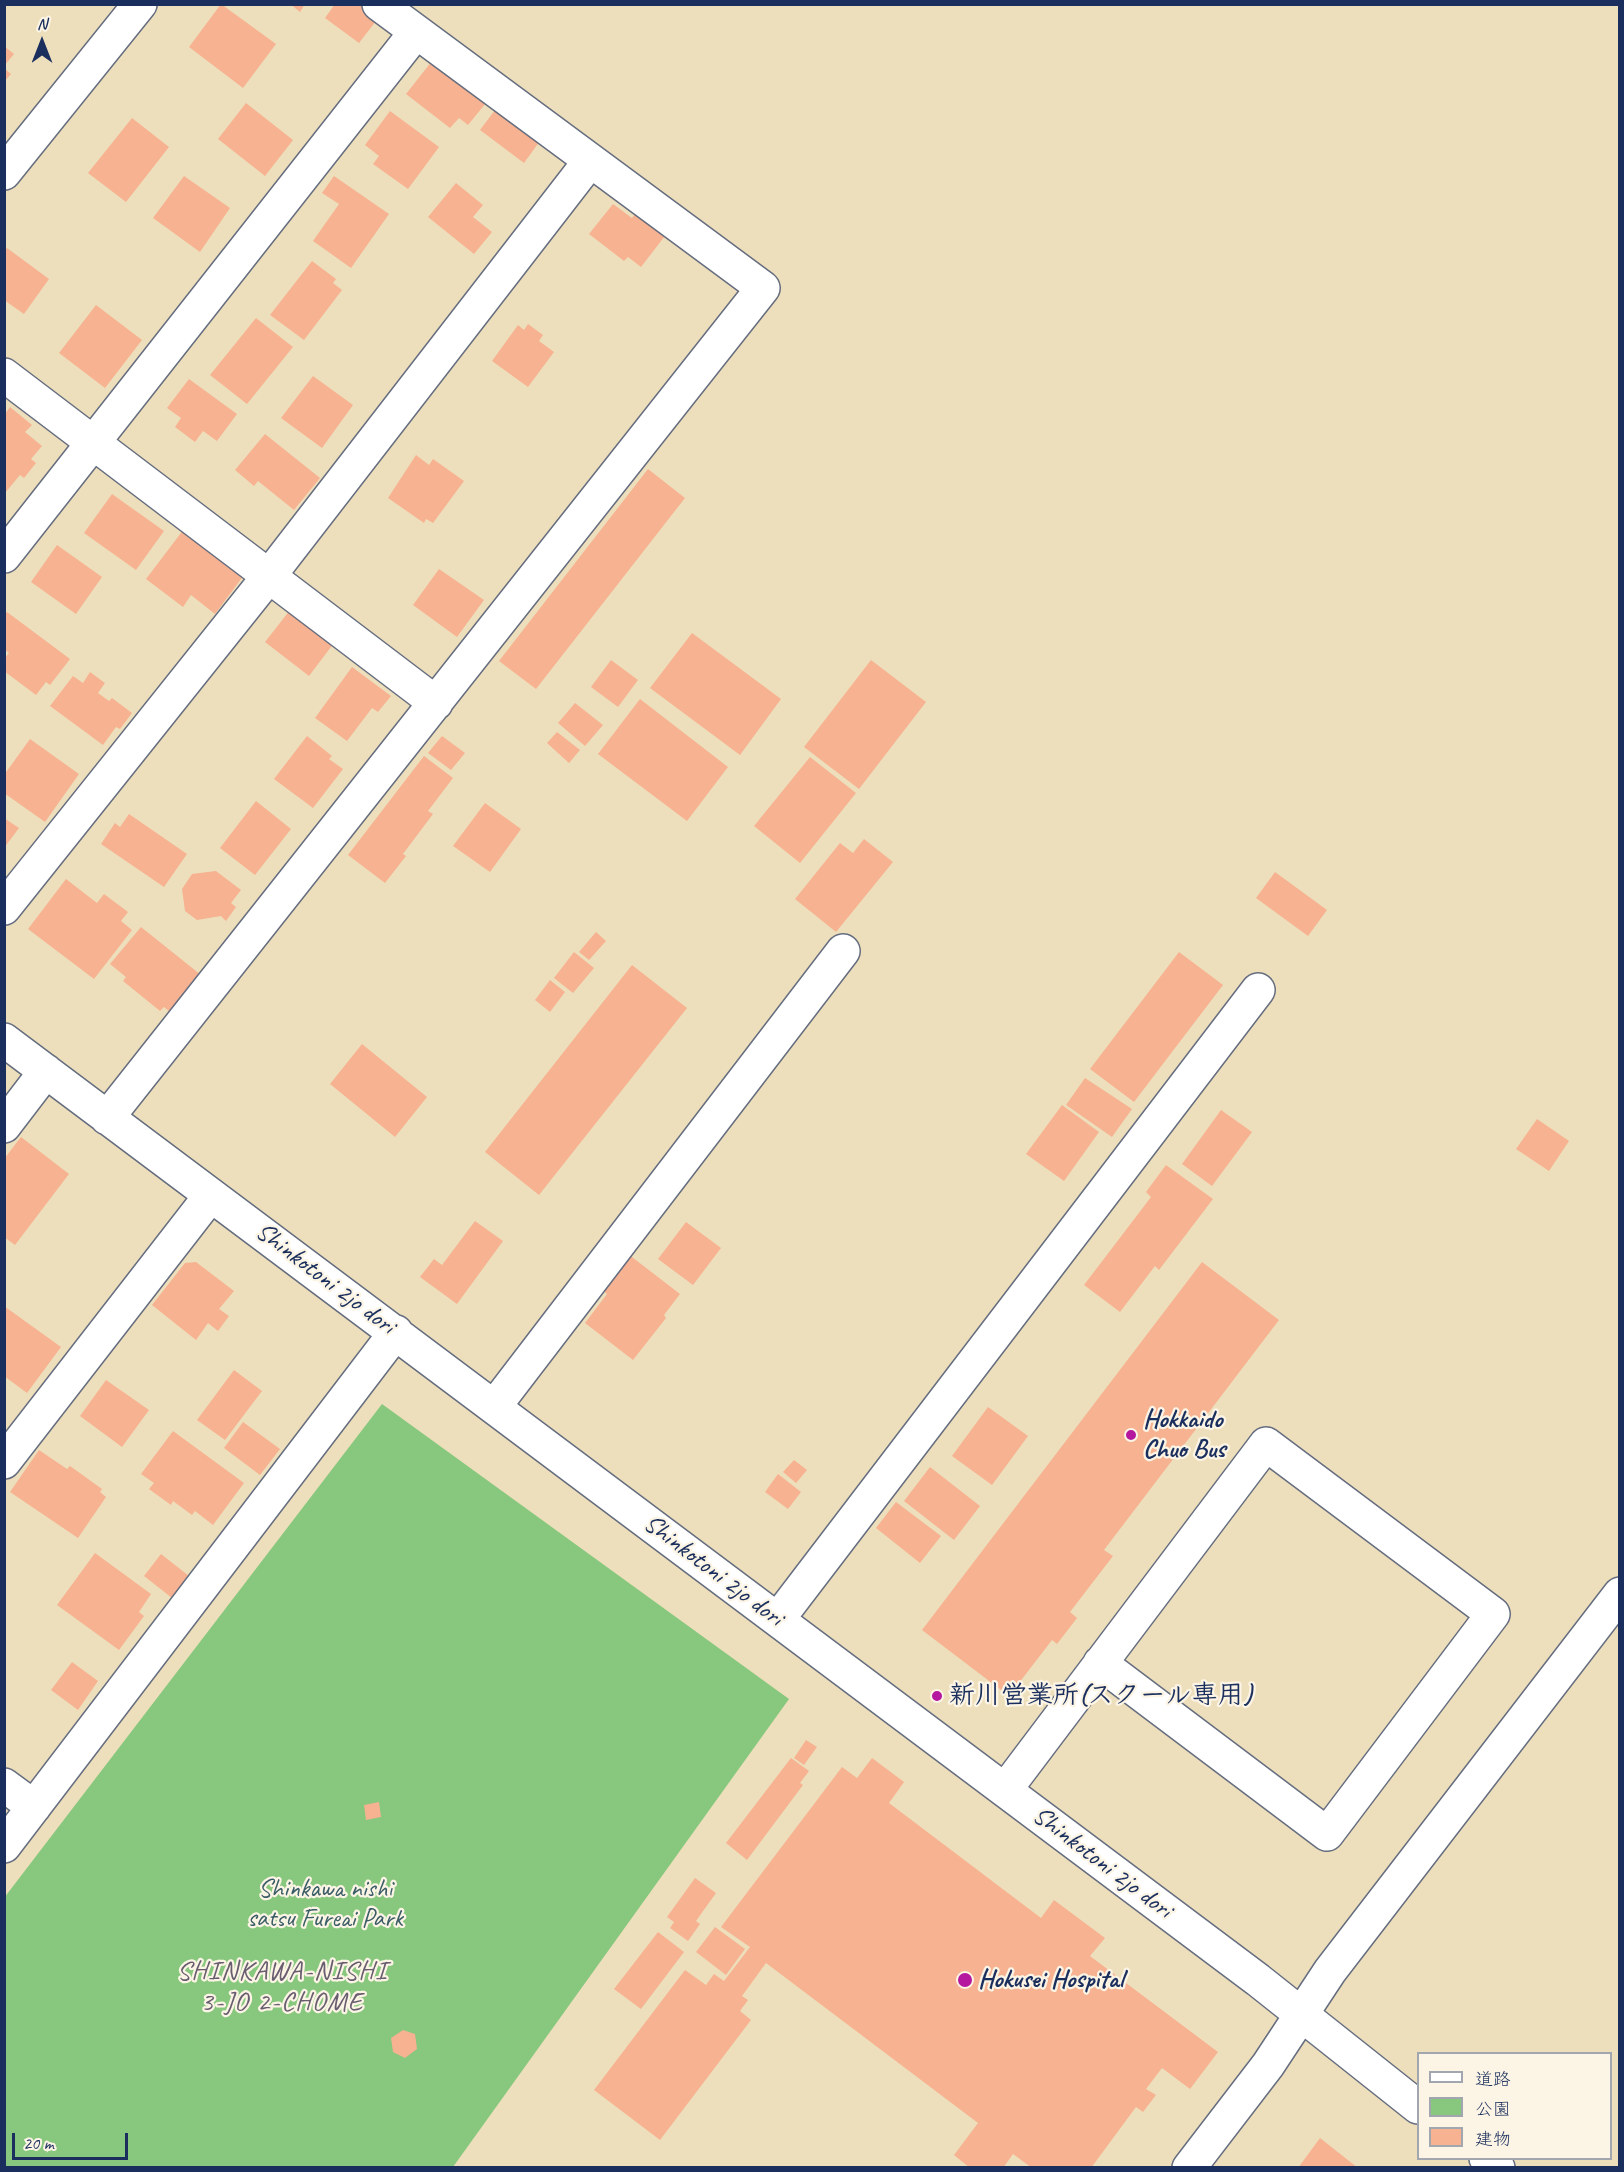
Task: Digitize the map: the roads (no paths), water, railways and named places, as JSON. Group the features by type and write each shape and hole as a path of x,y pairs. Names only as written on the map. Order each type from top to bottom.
{"street":[{"path":"4,173 140,4"},
{"path":"107,1118 763,288 379,4"},
{"path":"4,556 416,32"},
{"path":"4,908 269,576 590,161"},
{"path":"4,375 436,703"},
{"path":"494,1407 843,951"},
{"path":"778,1619 1258,990"},
{"name":"Shinkotoni 2jo dori","path":"4,1040 1303,2014 1356,2059 1417,2105"},
{"path":"4,1126 46,1071"},
{"path":"4,1462 211,1195"},
{"path":"4,1846 396,1332"},
{"path":"1005,1790 1100,1663 1266,1444 1492,1614 1327,1834 1100,1663"},
{"path":"1189,2168 1268,2065 1329,1971 1620,1594"},
{"path":"4,1785 34,1807"}],"place":[{"name":"Hokkaido Chuo Bus","path":"1131,1435"},
{"name":"新川営業所(スクール専用)","path":"937,1696"},
{"name":"Hokusei Hospital","path":"965,1980"}],"district":[{"name":"SHINKAWA-NISHI 3-JO 2-CHOME","path":"282,1988"}],"park label":[{"name":"Shinkawa nishi satsu Fureai Park","path":"325,1904"}]}
